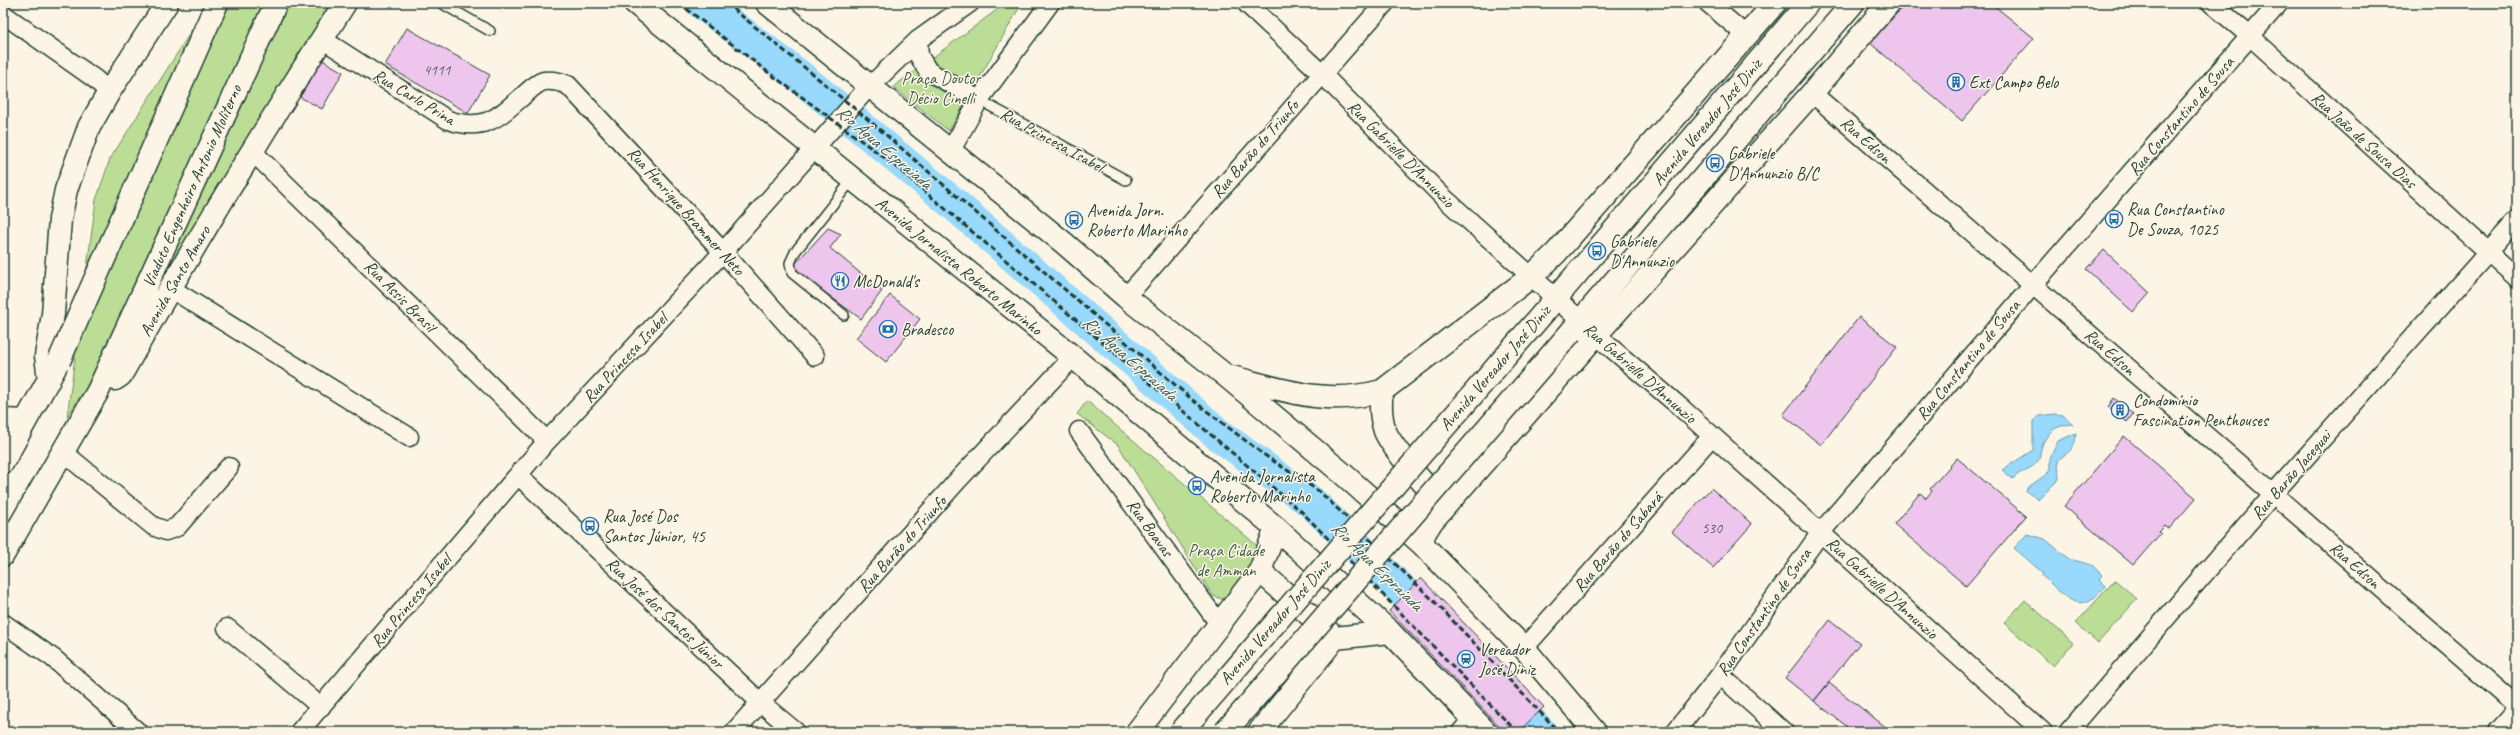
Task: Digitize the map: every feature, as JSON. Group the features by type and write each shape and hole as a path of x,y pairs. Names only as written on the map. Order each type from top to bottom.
{"main road":[{"path":"48,380 46,356 53,314 60,219 66,190 89,126 108,92 167,3"},
{"path":"7,455 59,361 217,3"},
{"name":"Viaduto Engenheiro Antonio Moliterno","path":"98,391 276,3"},
{"name":"Avenida Santo Amaro","path":"3,555 98,391 121,375 170,288 252,151 345,3"},
{"name":"Avenida Jornalista Roberto Marinho","path":"635,3 815,146 852,180 1073,357 1276,528 1390,632 1473,727"},
{"path":"767,3 867,89 950,152 1064,243 1126,297 1224,375 1422,544 1524,648 1595,732"},
{"name":"Avenida Vereador José Diniz","path":"1382,391 1532,276 1556,253 1775,3"},
{"name":"Avenida Vereador José Diniz","path":"1181,732 1808,3"},
{"name":"Avenida Vereador José Diniz","path":"1225,732 1583,330 1852,3"},
{"name":"Avenida Vereador José Diniz","path":"1583,330 1812,93 1889,3"},
{"path":"1422,544 1424,534 1432,521 1454,496 1583,330"},
{"path":"1224,375 1311,397 1351,398 1382,391 1381,407 1386,432 1397,451 1436,495 1445,498 1454,496"},
{"path":"1137,732 1260,571 1276,528"},
{"path":"1260,571 1335,638"},
{"path":"1259,732 1335,638 1390,632"},
{"path":"2500,732 2517,713"}],"street":[{"name":"Rua Princesa Isabel","path":"300,732 547,441 723,252 815,146 867,89 918,40 970,3"},
{"name":"Rua Princesa Isabel","path":"950,152 978,100 1050,3"},
{"name":"Rua Gabrielle D'Annunzio","path":"1246,3 1322,74 1443,197 1532,276 1550,304 1712,436 2043,732"},
{"name":"Rua Barão do Triunfo","path":"1126,297 1385,3"},
{"path":"1708,3 1747,36"},
{"name":"Rua João de Sousa Dias","path":"2211,3 2251,37 2488,254 2517,278"},
{"name":"Rua Constantino de Sousa","path":"1675,732 1720,675 1821,532 2032,285 2251,37 2279,3"},
{"path":"3,14 95,79 108,92"},
{"name":"Rua Carlo Prina","path":"322,40 448,120 466,126 483,124 500,115 537,84 548,81"},
{"path":"918,40 919,56 928,71 978,100"},
{"name":"Rua Henrique Brammer Neto","path":"548,81 568,85 575,90 723,252 815,356"},
{"name":"Rua Edson","path":"1812,93 2517,706"},
{"name":"Rua Assis Brasil","path":"252,151 547,441"},
{"name":"Rua Barão Jaceguai","path":"2068,732 2273,494 2517,220"},
{"path":"170,288 409,437"},
{"name":"Rua Barão do Triunfo","path":"734,732 958,480 1073,357"},
{"path":"3,418 27,419"},
{"path":"3,427 7,455"},
{"name":"Rua Boavas","path":"1079,431 1220,625"},
{"name":"Rua Barão do Sabará","path":"1524,648 1712,436"},
{"path":"63,452 153,526 166,531 177,528 229,467"},
{"name":"Rua José dos Santos Júnior","path":"518,475 761,702 796,732"},
{"path":"3,623 53,658 138,732"},
{"path":"226,628 321,707"},
{"path":"1720,675 1784,732"}],"lane":[{"path":"441,3 490,31"},
{"name":"Rua Princesa Isabel","path":"978,100 1126,180"},
{"path":"844,315 792,273 790,263 795,252 852,180"}],"green space":[{"path":"204,3 338,3 96,399 81,395 67,417 96,200 110,159 197,22"},
{"name":"Praça Doutor Décio Cinelli","path":"1006,3 1022,3 949,131 893,87"},
{"name":"Praça Cidade de Amman","path":"1087,401 1260,548 1230,602 1213,596 1118,445 1077,414"},
{"path":"2115,580 2137,599 2098,643 2076,623"},
{"path":"2025,600 2073,643 2053,666 2004,623"}],"water":[{"path":"2056,414 2063,415 2073,424 2052,430 2043,443 2038,461 2013,479 2002,470 2033,450 2033,421 2039,416"},
{"path":"2076,433 2073,447 2058,461 2059,479 2038,500 2026,491 2027,488 2047,474 2050,469 2050,458 2058,441"},
{"path":"2027,534 2045,539 2069,559 2092,565 2102,575 2099,579 2106,586 2096,596 2088,601 2080,603 2066,597 2042,576 2043,573 2014,548"}],"building":[{"name":"Ext Campo Belo","path":"1906,3 1991,3 2034,38 1962,121 1870,43"},
{"path":"407,28 490,75 468,113 385,65"},
{"path":"319,58 343,72 322,109 298,96"},
{"name":"McDonald's","path":"828,228 841,234 830,248 882,291 861,319 797,272 794,265"},
{"path":"2104,250 2150,293 2133,312 2086,269"},
{"name":"Bradesco","path":"890,295 920,319 886,362 856,338"},
{"path":"1859,317 1897,347 1821,445 1783,415"},
{"name":"Condomínio Fascination Penthouses","path":"2114,398 2133,414 2127,422 2108,407"},
{"path":"2124,436 2196,498 2169,529 2164,525 2158,531 2161,533 2133,565 2064,506"},
{"path":"1957,458 2026,516 1966,586 1894,524 1920,493 1926,498 1932,491 1930,489"},
{"path":"1711,488 1752,524 1713,568 1672,532"},
{"name":"Vereador José Diniz","path":"1421,578 1544,707 1518,732 1505,732 1389,611"},
{"path":"1830,620 1860,643 1814,701 1785,678"},
{"path":"1829,683 1887,728 1884,732 1854,732 1814,701"}],"waterway":[{"name":"Rio Água Espraiada","path":"702,3 799,76 955,205 1219,435 1311,502 1438,625"},
{"name":"Rio Água Espraiada","path":"1498,688 1540,732"}],"railway":[{"path":"679,3 765,70 889,161 1303,513 1517,732"},
{"path":"726,3 871,122 1195,402 1263,454 1320,492 1433,600 1559,732"}],"place":[{"name":"Ext Campo Belo","path":"1956,82"},
{"name":"Gabriele D'Annunzio B/C","path":"1715,163"},
{"name":"Rua Constantino De Souza, 1025","path":"2114,219"},
{"name":"Avenida Jorn. Roberto Marinho","path":"1074,220"},
{"name":"Gabriele D'Annunzio","path":"1597,251"},
{"name":"McDonald's","path":"840,281"},
{"name":"Bradesco","path":"888,329"},
{"name":"Condomínio Fascination Penthouses","path":"2120,410"},
{"name":"Avenida Jornalista Roberto Marinho","path":"1197,486"},
{"name":"Rua José Dos Santos Júnior, 45","path":"590,526"},
{"name":"Vereador José Diniz","path":"1466,659"}]}
